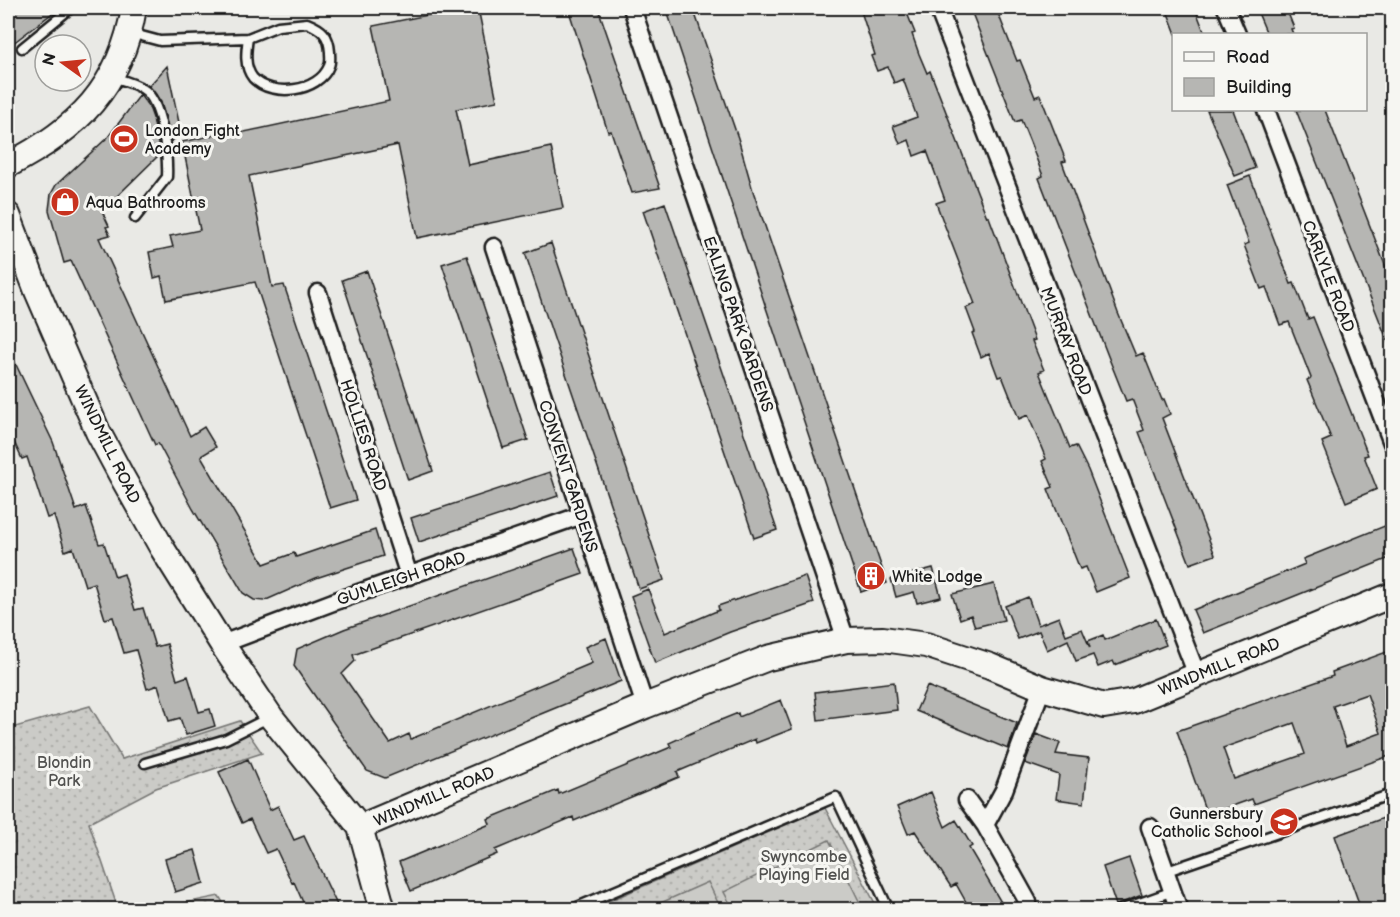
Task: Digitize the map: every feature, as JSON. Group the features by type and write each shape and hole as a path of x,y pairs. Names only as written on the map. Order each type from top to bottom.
{"main road":[{"path":"8,165 40,149 88,108 111,76 129,33 133,8"},
{"name":"WINDMILL ROAD","path":"8,215 37,291 98,432 162,548 271,717 360,827 645,706 768,658 846,640 883,639 926,645 990,666 1042,688 1104,706 1134,701 1392,595"},
{"path":"360,827 382,909"}],"street":[{"name":"EALING PARK GARDENS","path":"632,8 846,640"},
{"name":"MURRAY ROAD","path":"938,8 1197,675"},
{"path":"1226,8 1237,33"},
{"name":"CARLYLE ROAD","path":"1266,111 1391,433"},
{"name":"CONVENT GARDENS","path":"494,247 645,706"},
{"name":"HOLLIES ROAD","path":"318,293 410,576"},
{"name":"GUMLEIGH ROAD","path":"222,644 333,602 582,515"},
{"path":"985,825 1004,790 1042,688"},
{"path":"968,800 985,825 1028,902"},
{"path":"1150,827 1179,909"}],"lane":[{"path":"22,48 70,8"},
{"path":"129,33 160,40 248,38 278,26 307,23 321,29 330,41 330,65 316,83 292,89 269,87 253,77 245,57 248,38"},
{"path":"111,76 143,88 155,103 161,125 167,177 135,219"},
{"path":"145,763 226,739 271,717"},
{"path":"1167,871 1392,794"},
{"path":"570,909 836,797 890,909"},
{"path":"1120,909 1173,891"}],"green space":[{"name":"Blondin Park","path":"90,706 122,759 240,721 262,753 156,788 89,823 118,909 8,910 8,729"},
{"name":"Swyncombe Playing Field","path":"825,808 878,909 588,910"},
{"path":"829,840 863,909 733,909 724,892"},
{"path":"708,882 721,909 647,909"},
{"path":"219,896 227,909 156,909"}],"building":[{"path":"8,8 59,8 8,47"},
{"path":"462,8 478,8 497,101 456,109 468,165 551,147 563,208 417,238 398,145 249,176 272,287 284,285 356,500 330,508 255,282 166,300 161,276 154,278 149,252 173,247 170,236 200,230 182,142 239,130 240,133 389,101 373,26"},
{"path":"568,8 598,8 660,188 632,193 611,131 608,132"},
{"path":"666,8 693,8 887,583 861,592"},
{"path":"860,8 905,8 915,33 912,34 919,54 927,73 930,71 987,217 989,217 1035,340 1032,341 1044,370 1039,372 1070,448 1076,446 1088,470 1130,578 1096,592 1086,567 1080,569 1048,489 1053,487 1042,461 1046,459 1028,415 1019,419 1002,376 998,377 989,353 981,357 966,308 975,304 936,203 945,200 927,151 914,156 909,140 900,144 893,126 917,117 903,79 894,83 888,67 877,71 871,56 875,55"},
{"path":"970,8 996,8 1017,61 1020,60 1035,97 1040,95 1066,161 1062,162 1118,313 1136,356 1143,353 1170,414 1162,418 1215,555 1190,564 1139,432 1144,430 1132,399 1126,401 1039,178 1043,176 1030,142 1021,120 1015,122"},
{"path":"1166,8 1195,8 1205,33 1176,33"},
{"path":"1256,8 1286,8 1294,28 1291,29 1293,33 1267,33"},
{"path":"167,66 181,132 171,142 161,102 149,86"},
{"path":"140,95 149,107 153,118 160,154 102,211 109,226 106,227 110,235 99,238 190,436 204,427 216,447 201,456 264,564 294,553 296,557 375,530 383,556 316,578 264,601 254,600 243,593 193,509 158,443 155,445 71,261 64,263 49,210 51,194 56,185 108,137"},
{"path":"1207,111 1233,111 1255,168 1235,176"},
{"path":"1296,111 1325,111 1392,283 1392,352"},
{"path":"1250,176 1291,284 1294,283 1308,319 1313,317 1368,455 1364,456 1377,489 1346,502 1322,442 1331,438 1307,380 1311,378 1289,322 1280,325 1266,287 1261,289 1244,245 1249,243 1227,185"},
{"path":"665,203 777,530 754,538 643,211"},
{"path":"551,243 664,580 639,589 525,253"},
{"path":"467,256 528,440 503,448 442,264"},
{"path":"367,271 433,471 408,480 342,280"},
{"path":"8,348 53,442 76,510 86,506 99,544 104,543 115,577 124,574 135,610 143,608 155,647 167,644 177,680 188,676 199,712 210,709 215,726 186,735 180,718 169,721 158,685 147,689 136,650 124,653 113,617 105,619 94,583 85,586 73,548 65,551 54,516 47,518 27,457 22,459 8,429"},
{"path":"550,472 558,496 419,542 411,518"},
{"path":"1392,523 1392,557 1203,633 1193,610 1305,564 1303,559"},
{"path":"574,548 583,574 353,655 355,661 342,674 390,743 409,734 411,739 592,663 585,647 606,638 621,681 385,778 367,771 294,666 297,649 344,629"},
{"path":"933,568 941,597 917,603 914,592 896,597 891,579"},
{"path":"805,576 814,603 730,632 655,663 631,596 648,589 665,633 719,610 718,606"},
{"path":"994,584 1004,620 975,627 971,615 960,619 952,594"},
{"path":"1028,597 1038,625 1059,617 1066,635 1082,629 1090,648 1088,641 1103,635 1105,640 1156,619 1166,645 1115,665 1113,661 1098,667 1093,655 1076,661 1068,640 1047,650 1039,631 1018,639 1005,606"},
{"path":"1392,650 1392,758 1389,756 1254,804 1252,799 1207,815 1177,731 1333,676 1332,672","holes":["1367,694 1381,733 1346,746 1333,706","1294,723 1305,754 1234,779 1223,748"]},
{"path":"894,682 897,710 818,720 815,692"},
{"path":"927,686 1017,723 1008,749 916,711"},
{"path":"781,700 792,729 756,743 755,739 677,772 679,777 574,821 573,817 495,850 497,854 411,891 399,862 490,824 488,819 558,790 559,794 671,747 669,743 711,724 738,713 739,717"},
{"path":"1036,734 1060,743 1056,754 1089,758 1084,803 1056,799 1059,775 1025,763"},
{"path":"248,759 270,810 278,806 294,840 304,836 339,909 306,909 276,849 266,853 250,819 242,823 219,772"},
{"path":"931,792 945,827 956,820 972,846 969,848 1005,909 970,909 956,884 951,887 915,831 908,834 897,807"},
{"path":"1389,816 1392,826 1392,909 1361,909 1335,836"},
{"path":"195,850 204,883 175,892 165,859"},
{"path":"1129,858 1142,895 1116,905 1103,867"}],"place":[{"name":"London Fight Academy","path":"124,139"},
{"name":"Aqua Bathrooms","path":"65,202"},
{"name":"White Lodge","path":"871,576"},
{"name":"Gunnersbury Catholic School","path":"1284,822"}]}
